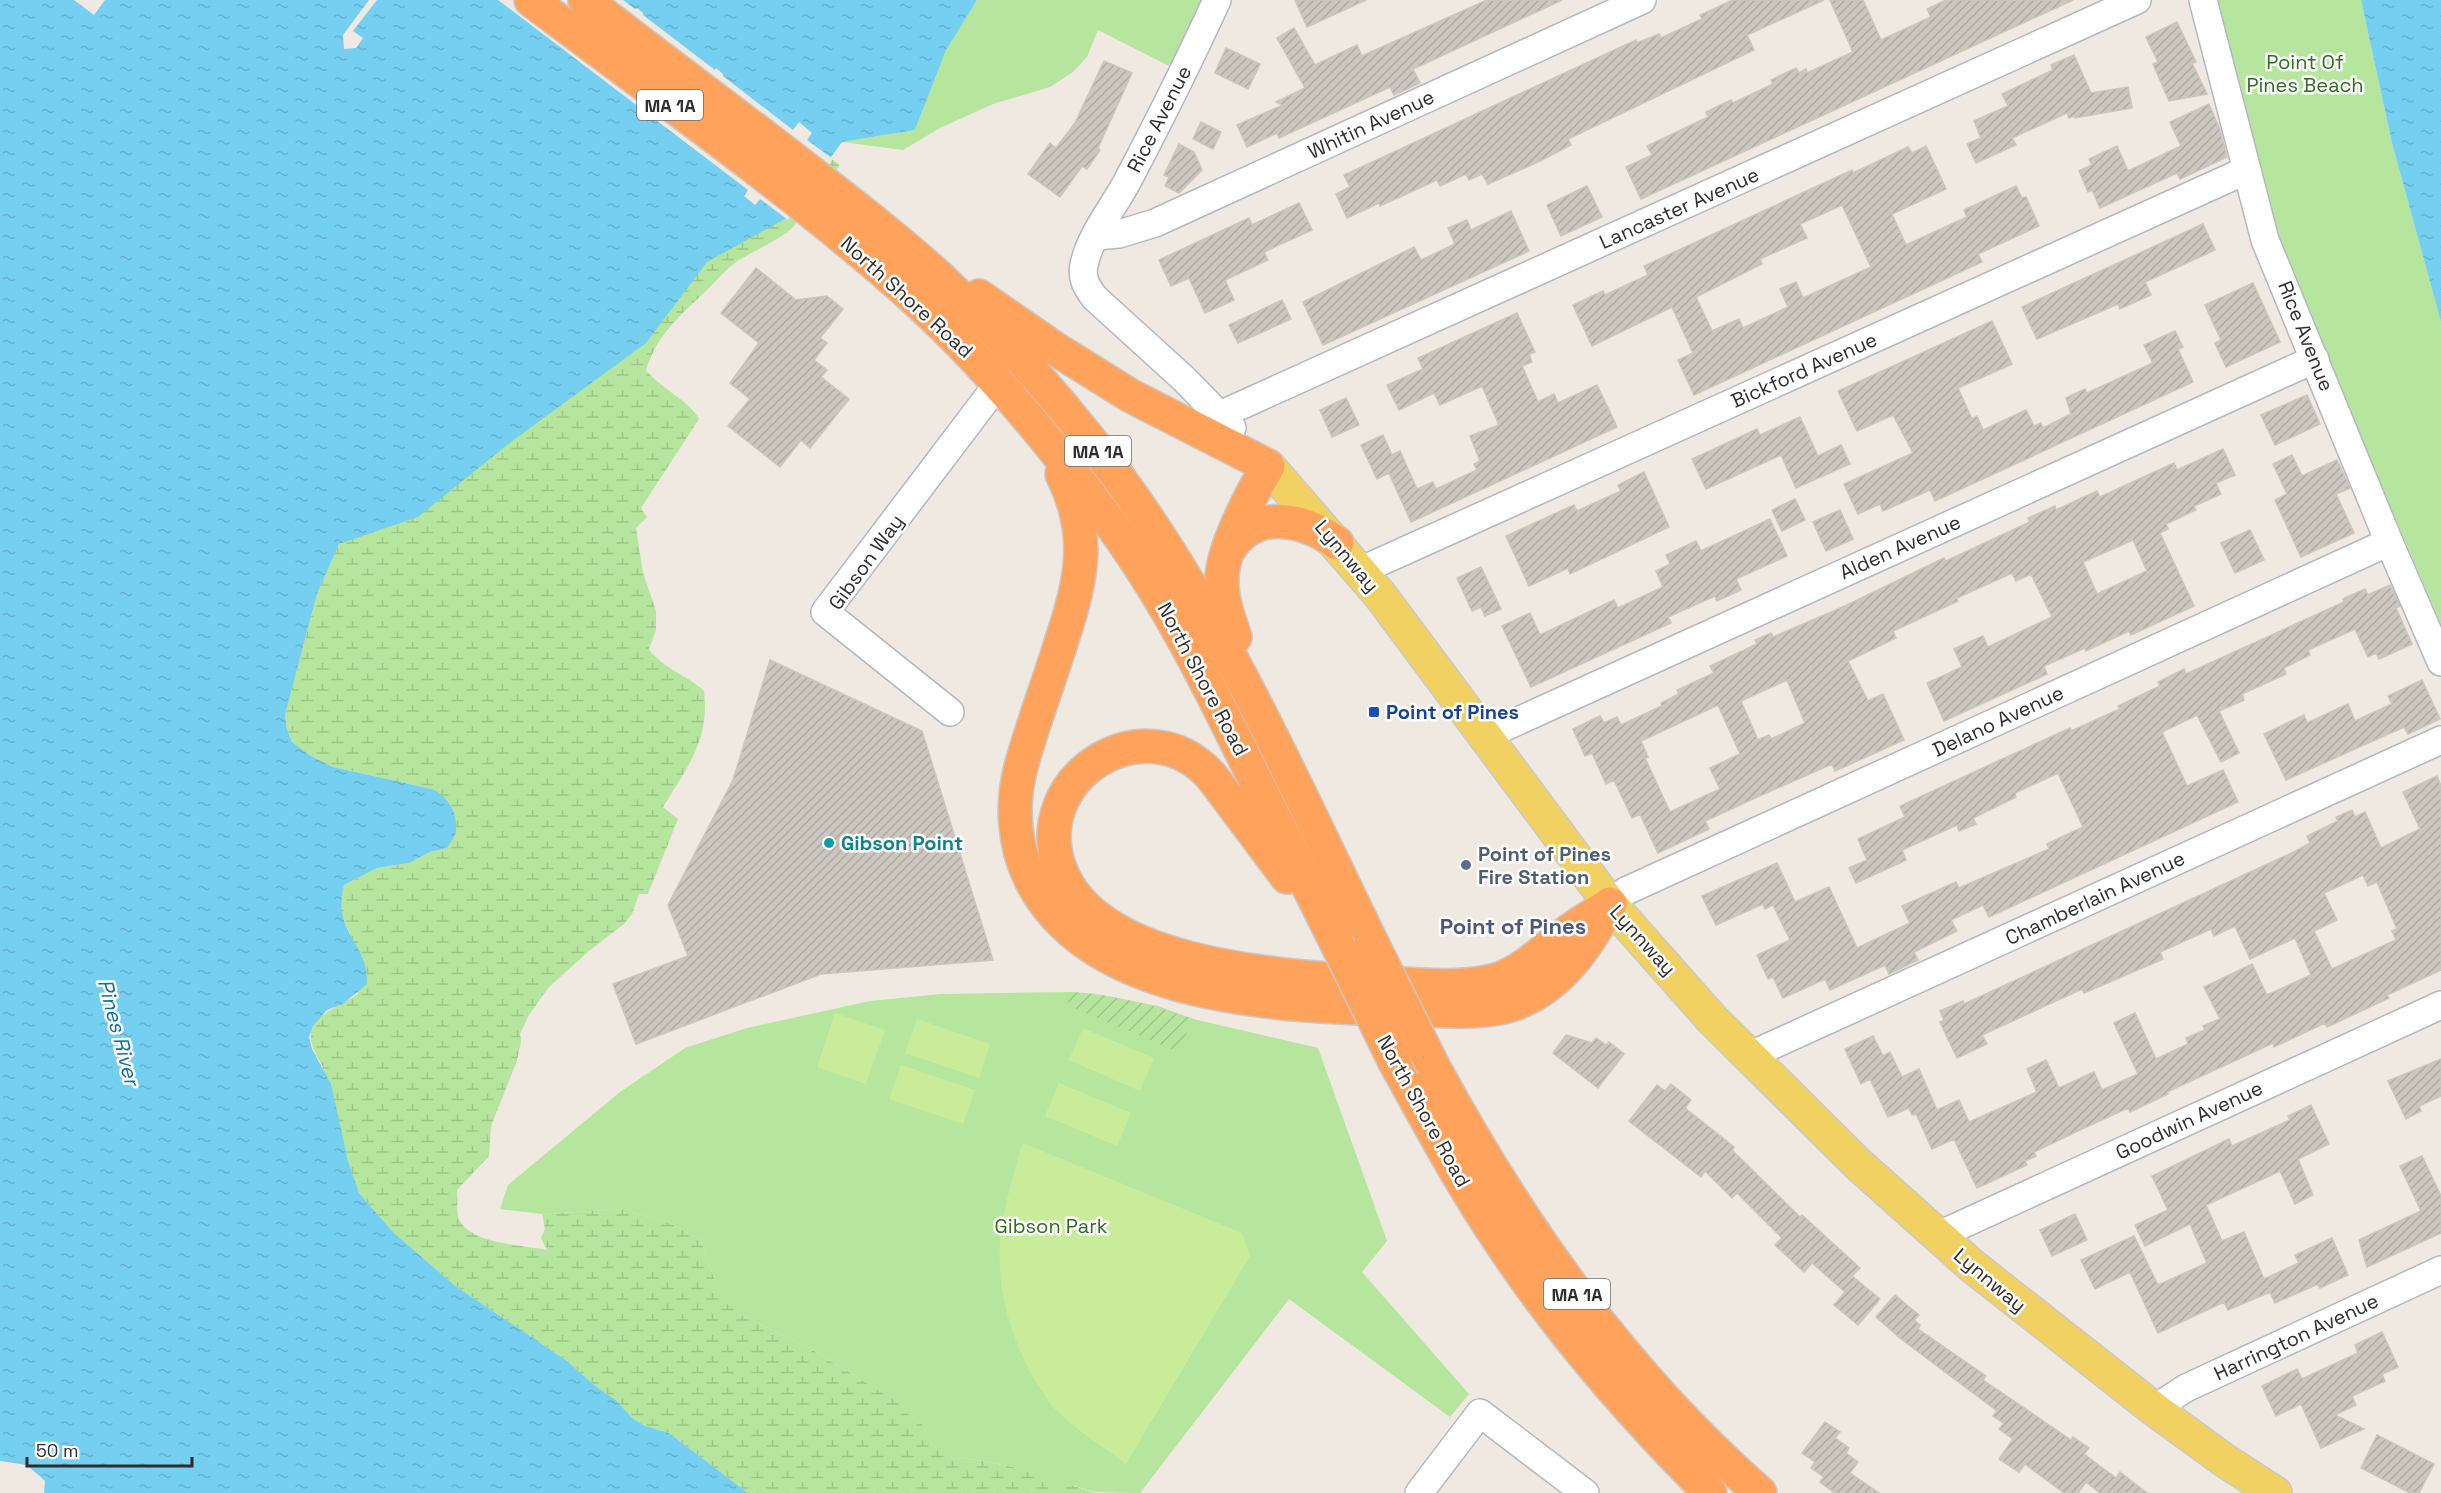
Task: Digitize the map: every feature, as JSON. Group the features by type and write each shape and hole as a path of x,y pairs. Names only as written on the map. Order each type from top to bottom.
{"highway":[{"name":"North Shore Road","path":"531,0 808,210 899,285 998,384 1076,477 1123,541 1186,641 1395,1062 1479,1209 1549,1311 1626,1405 1710,1493"},
{"name":"North Shore Road","path":"585,0 827,185 942,280 1037,378 1102,456 1161,538 1204,608 1262,718 1433,1066 1514,1204 1583,1303 1687,1424 1760,1493"},
{"path":"879,226 1054,348 1111,384 1165,415 1268,466 1252,494 1227,552 1222,572 1224,601 1262,718"},
{"path":"1025,414 1058,468 1071,495 1080,534 1081,560 1076,597 1018,777 1015,822 1022,860 1040,896 1057,917 1079,936 1104,954 1130,968 1167,981 1232,995 1308,1006 1465,1011 1512,1005 1547,986 1586,946 1610,904"},
{"path":"1227,552 1250,528 1273,521 1290,522 1313,528 1337,543"},
{"path":"1337,944 1212,777 1191,758 1157,747 1124,748 1093,764 1078,777 1067,792 1056,822 1055,843 1061,872 1071,890 1095,914 1130,938 1169,953 1209,963 1265,973 1324,979 1449,984 1485,982 1503,978 1523,967 1565,933 1610,904"}],"main road":[{"name":"Lynnway","path":"1268,466 1360,571 1610,904 1711,1018 1858,1164 1937,1236 2031,1315 2154,1409 2224,1460 2275,1493"}],"street":[{"name":"Rice Avenue","path":"1096,236 1133,171 1217,0"},
{"name":"Whitin Avenue","path":"1096,236 1119,234 1155,223 1642,0"},
{"name":"Lancaster Avenue","path":"1220,416 2138,0"},
{"name":"Rice Avenue","path":"2203,0 2265,240 2389,542 2441,662"},
{"name":"Bickford Avenue","path":"1360,571 2247,170"},
{"name":"Lynnway","path":"1096,236 1083,267 1083,276 1088,290 1220,416 1268,466"},
{"name":"Alden Avenue","path":"1485,736 2315,359"},
{"name":"Gibson Way","path":"950,712 825,612 998,384"},
{"name":"Delano Avenue","path":"1610,904 1626,891 2389,542"},
{"name":"Chamberlain Avenue","path":"1749,1056 2441,740"},
{"name":"Goodwin Avenue","path":"1937,1236 2441,1005"},
{"name":"Harrington Avenue","path":"2154,1409 2186,1388 2441,1270"},
{"path":"1419,1493 1480,1413 1585,1493"}],"green space":[{"path":"977,0 1203,0 1171,67 1098,30 1087,57 1073,72 1050,87 993,104 940,128 903,150 842,142 915,130 946,49"},
{"name":"Point Of Pines Beach","path":"2218,0 2361,0 2392,143 2441,322 2441,624 2300,299 2272,219 2241,109"},
{"path":"810,144 840,165 792,228 731,266 679,317 663,335 646,370 689,406 699,419 641,508 647,517 636,528 643,573 656,611 656,630 649,649 654,656 704,691 704,725 695,753 663,807 678,819 648,894 639,894 632,914 624,924 589,951 548,988 529,1015 520,1034 517,1061 491,1126 489,1156 457,1190 458,1216 465,1227 474,1234 498,1242 547,1250 541,1238 545,1229 542,1214 627,1209 670,1223 701,1240 718,1290 739,1314 806,1346 898,1402 908,1414 922,1424 932,1445 947,1457 1013,1467 1095,1493 748,1493 669,1433 645,1426 631,1417 617,1401 594,1385 567,1361 454,1285 393,1232 359,1193 353,1179 322,1065 311,1038 312,1028 317,1020 358,994 350,933 341,916 340,900 344,885 377,868 409,863 430,852 447,848 432,789 333,767 311,756 292,742 287,729 285,715 317,594 348,523"},
{"name":"Gibson Park","path":"1072,992 1097,994 1158,1006 1193,1019 1318,1048 1387,1241 1362,1272 1469,1394 1450,1417 1289,1299 1140,1493 1095,1492 1013,1467 947,1457 932,1445 922,1424 908,1414 898,1402 806,1346 739,1314 727,1304 718,1290 701,1240 670,1223 627,1209 542,1214 500,1209 508,1185 620,1092 685,1048 747,1028 870,1001 941,994"},
{"path":"1072,992 1134,1001 1193,1019 1178,1052 1067,1005"},
{"path":"835,1013 885,1030 866,1084 817,1067"},
{"path":"917,1019 990,1044 979,1078 905,1053"},
{"path":"1083,1028 1154,1058 1140,1091 1069,1060"},
{"path":"901,1065 975,1090 963,1124 889,1099"},
{"path":"1059,1083 1131,1113 1117,1146 1045,1116"},
{"path":"1023,1143 1242,1233 1250,1256 1126,1464 1072,1424 1051,1405 1026,1364 1009,1320 1000,1269 1000,1245 1008,1197"}],"water":[{"name":"Pines River","path":"0,0 977,0 946,50 915,130 842,142 785,219 707,262 646,343 511,442 418,517 339,544 317,594 285,715 292,742 311,756 333,767 432,789 447,800 456,823 456,832 447,848 430,852 409,863 377,868 344,885 341,901 342,915 362,958 367,984 343,1004 327,1010 313,1026 309,1037 312,1049 331,1084 348,1161 359,1193 393,1232 454,1285 567,1361 594,1385 617,1401 631,1417 645,1426 669,1433 748,1493 44,1493 45,1481 27,1465 0,1461"},
{"path":"2361,0 2441,0 2441,322 2392,143"}],"pier":[{"path":"74,0 105,0 94,15"},
{"path":"369,0 377,0 353,31 363,38 356,48 344,49 343,35"},
{"path":"498,0 623,0 635,9 637,8 715,70 716,68 723,76 793,130 799,122 812,133 807,140 833,159 788,220 760,199 755,205 744,196 748,190"}],"building":[{"path":"1295,0 1366,0 1307,27"},
{"path":"1487,0 1562,0 1413,69 1420,83 1394,95 1390,87 1279,138 1277,133 1247,147 1237,125 1283,105 1276,102 1305,88 1277,38 1294,28 1315,65 1357,45 1362,56"},
{"path":"1733,0 1824,0 1747,35 1754,50 1568,139 1571,145 1536,163 1488,184 1482,174 1469,180 1466,174 1440,186 1437,180 1347,218 1336,194 1350,187 1344,175 1636,40 1637,43 1659,34 1661,38 1702,19 1700,15"},
{"path":"1830,0 1863,0 1881,40 1931,17 1927,9 1946,0 2073,0 1641,199 1626,167 1652,155 1647,146 1708,117 1706,112 1731,100 1733,103 1773,84 1771,80 1796,68 1799,73 1806,69 1807,73 1853,52"},
{"path":"2177,22 2196,62 2192,63 2207,94 2169,101 2153,64 2158,62 2146,37"},
{"path":"1226,48 1260,64 1248,89 1215,73"},
{"path":"2074,55 2091,93 2128,87 2132,108 2075,118 2074,116 2069,118 2067,113 2012,138 2016,145 1976,163 1967,144 1981,138 1974,121 2008,106 2002,94 2053,70 2051,65"},
{"path":"1104,61 1132,73 1098,148 1100,150 1087,169 1082,166 1060,197 1028,174 1050,143 1056,148 1075,123"},
{"path":"2209,104 2220,130 2227,157 2180,179 2177,173 2100,208 2092,190 2088,192 2079,171 2092,165 2089,159 2117,146 2128,171 2181,146 2170,122"},
{"path":"1201,122 1221,132 1213,149 1193,139"},
{"path":"1179,144 1194,152 1202,170 1179,193 1165,186 1169,177 1164,175"},
{"path":"1926,146 1946,189 1892,214 1906,245 1967,217 1964,210 2016,186 2022,198 2026,197 2039,226 1978,254 1982,262 1694,395 1678,360 1693,353 1672,307 1592,346 1573,305 1603,291 1605,295 1648,275 1644,266 1852,170 1853,173 1908,147 1912,153","holes":["1842,205 1871,267 1803,298 1796,282 1780,289 1788,307 1743,328 1739,319 1712,331 1696,297 1762,264 1760,259 1807,238 1800,224"]},
{"path":"1587,186 1602,217 1561,236 1547,205"},
{"path":"1299,203 1312,230 1264,252 1268,260 1225,280 1234,300 1205,313 1189,278 1171,286 1159,260 1249,218 1252,225"},
{"path":"1511,211 1529,251 1323,345 1303,302 1414,247 1421,260 1455,244 1448,228 1467,220 1471,230"},
{"path":"2203,224 2215,250 2145,282 2151,295 2120,309 2118,304 2037,339 2022,307"},
{"path":"756,268 796,300 827,296 843,309 820,338 827,343 814,360 827,370 821,377 849,399 810,448 801,440 780,467 728,426 750,399 730,383 759,343 721,313"},
{"path":"2253,283 2280,342 2226,367 2215,343 2221,340 2205,305"},
{"path":"1282,300 1291,319 1238,343 1229,325"},
{"path":"1517,313 1535,352 1529,354 1532,362 1522,366 1538,402 1554,394 1558,403 1597,385 1617,427 1411,522 1389,473 1377,479 1361,445 1383,435 1392,455 1400,451 1417,489 1433,482 1436,489 1477,470 1474,464 1480,461 1470,436 1499,425 1482,386 1440,405 1434,393 1399,410 1387,385 1423,369 1418,358"},
{"path":"1992,321 2012,364 1958,388 1972,419 1977,416 1983,430 2026,410 2034,426 2041,423 2043,428 2071,414 2066,398 2085,389 2087,393 2153,363 2144,345 2175,331 2183,347 2178,349 2193,382 1935,501 1930,490 1883,511 1880,504 1858,514 1844,484 1913,453 1893,415 1857,431 1838,391"},
{"path":"2307,395 2320,424 2275,445 2261,415"},
{"path":"1346,398 1359,425 1332,437 1320,410"},
{"path":"1800,417 1818,456 1841,445 1850,464 1796,488 1781,455 1706,489 1692,459 1757,429 1760,435"},
{"path":"2223,449 2235,475 2216,483 2221,494 2194,506 2196,510 2166,524 2168,529 2160,533 2194,606 2131,635 2129,631 2086,651 2085,648 2044,666 2047,674 1944,721 1927,683 1962,667 1954,649 1983,636 1988,647 2052,617 2031,574 2016,581 2012,573 1957,598 1958,601 1893,631 1896,638 1848,661 1868,701 1883,694 1904,740 1835,771 1832,764 1755,798 1705,821 1709,829 1658,853 1640,814 1632,818 1614,780 1606,784 1592,753 1585,756 1573,729 1600,716 1604,723 1617,717 1621,725 1662,706 1661,703 1679,694 1677,690 1714,673 1710,666 1757,644 1755,640 1771,633 1773,637 1845,606 1944,558 1946,561 2030,522 2028,518 2055,506 2056,510 2097,491 2100,497 2174,463 2177,470","holes":["2133,540 2147,571 2097,594 2083,562","1787,680 1805,723 1771,739 1769,735 1758,740 1741,701","1718,705 1740,754 1710,768 1720,789 1670,812 1645,758 1648,757 1641,741"]},
{"path":"2292,455 2302,476 2337,460 2350,488 2336,494 2354,533 2301,557 2275,500 2287,494 2273,464"},
{"path":"1644,472 1669,527 1570,574 1568,568 1529,586 1506,536 1574,505 1577,511 1621,491 1618,485"},
{"path":"1795,499 1805,520 1782,531 1772,510"},
{"path":"1840,510 1853,539 1826,551 1813,522"},
{"path":"1770,519 1787,556 1736,579 1741,590 1717,601 1715,596 1668,617 1671,623 1531,687 1502,626 1530,613 1540,635 1614,600 1618,608 1663,587 1656,571 1670,564 1666,555 1696,541 1701,551"},
{"path":"2250,530 2264,560 2235,573 2221,543"},
{"path":"1481,567 1501,609 1485,616 1481,607 1472,611 1457,578"},
{"path":"2390,585 2400,606 2396,608 2412,644 2379,659 2376,653 2368,657 2355,629 2308,650 2310,655 2284,668 2286,674 2242,694 2244,700 2219,711 2239,753 2221,762 2197,715 2162,732 2187,786 2223,770 2238,802 1989,917 1983,905 1951,920 1957,931 1914,952 1918,960 1889,974 1885,965 1830,990 1825,979 1783,998 1773,977 1768,979 1757,955 1790,940 1773,905 1765,909 1763,904 1716,925 1702,896 1777,863 1795,902 1829,887 1857,948 1910,923 1902,906 1956,882 1959,888 2049,849 2047,844 2083,827 2058,773 2015,793 2016,797 1973,818 1976,824 1959,831 1957,825 1902,850 1906,860 1856,883 1849,868 1867,860 1858,839 1905,817 1900,806 2070,728 2071,731 2120,709 2118,706 2160,686 2158,682 2184,669 2186,674 2344,602 2343,599 2365,589 2368,595"},
{"name":"Gibson Point","path":"770,660 922,731 993,960 821,974 636,1044 613,984 688,956 668,905 733,780"},
{"path":"2422,680 2440,719 2408,734 2404,727 2286,780 2264,734 2304,715 2307,723 2348,704 2355,721 2392,704 2388,696"},
{"path":"2437,776 2441,786 2441,970 2327,1027 2325,1023 2274,1047 2273,1043 2167,1092 2168,1094 2130,1112 2128,1108 2084,1128 2034,1152 2036,1156 2025,1161 2027,1165 1977,1188 1954,1139 1932,1149 1916,1114 1912,1115 1909,1108 1888,1117 1870,1079 1861,1084 1845,1049 1873,1036 1883,1056 1890,1052 1902,1077 1919,1069 1937,1110 1959,1100 1969,1122 2037,1092 2027,1069 2046,1060 2059,1088 2094,1072 2102,1090 2138,1074 2114,1023 2135,1013 2156,1059 2188,1044 2186,1038 2205,1030 2203,1026 2220,1019 2204,987 2252,964 2267,995 2311,975 2295,938 2250,959 2235,926 2214,936 2211,929 2160,952 2163,959 2084,993 2082,989 1982,1035 1987,1044 1957,1058 1940,1022 1944,1020 1940,1011 1963,1001 1964,1004 2296,851 2310,843 2307,836 2338,821 2336,817 2352,810 2355,817 2365,812 2381,848 2420,829 2403,792","holes":["2363,875 2368,886 2377,882 2397,929 2392,931 2396,940 2332,969 2314,931 2337,920 2324,893"]},
{"path":"1566,1035 1592,1043 1596,1038 1606,1045 1609,1042 1624,1054 1598,1088 1553,1053"},
{"path":"2441,1059 2441,1096 2419,1106 2421,1111 2406,1119 2388,1081"},
{"path":"1671,1084 1691,1100 1685,1108 1734,1147 1732,1150 1800,1217 1802,1215 1860,1268 1852,1276 1880,1299 1858,1325 1834,1305 1845,1292 1812,1263 1804,1272 1775,1245 1782,1238 1737,1193 1732,1198 1705,1171 1701,1177 1629,1121 1657,1085 1665,1091"},
{"path":"2311,1105 2329,1144 2298,1159 2313,1195 2295,1204 2280,1171 2206,1205 2222,1241 2244,1232 2264,1279 2299,1263 2295,1255 2332,1238 2348,1275 2320,1288 2318,1284 2275,1303 2267,1285 2270,1292 2228,1310 2224,1302 2158,1333 2130,1272 2095,1289 2081,1260 2134,1236 2158,1285 2207,1263 2190,1224 2145,1246 2135,1225 2168,1210 2152,1176 2229,1139 2232,1146 2290,1120 2288,1116"},
{"path":"2422,1156 2441,1196 2441,1233 2367,1267 2359,1240 2421,1211 2400,1166"},
{"path":"2075,1214 2087,1240 2052,1256 2040,1230"},
{"path":"1895,1295 1919,1315 1914,1320 1920,1325 1918,1329 1986,1376 1983,1380 2071,1440 2073,1437 2089,1448 2084,1454 2116,1478 2120,1472 2147,1493 2100,1493 2086,1482 2078,1493 2064,1493 2025,1464 2019,1472 1999,1459 2013,1439 1999,1429 2004,1423 1993,1416 1997,1411 1901,1339 1876,1317"},
{"path":"2382,1332 2398,1367 2382,1374 2385,1381 2352,1396 2356,1405 2335,1415 2364,1429 2321,1448 2301,1404 2276,1416 2262,1386 2297,1369 2302,1379 2358,1353 2355,1345"},
{"path":"1825,1422 1840,1432 1835,1438 1849,1448 1846,1453 1858,1462 1850,1473 1879,1493 1835,1493 1820,1482 1824,1477 1811,1468 1815,1462 1802,1453"},
{"path":"2377,1435 2434,1464 2419,1493 2410,1493 2361,1468"}],"place":[{"name":"Point of Pines","path":"1374,712"},
{"name":"Gibson Point","path":"829,843"},
{"name":"Point of Pines Fire Station","path":"1466,865"}],"district":[{"name":"Point of Pines","path":"1513,926"}]}
